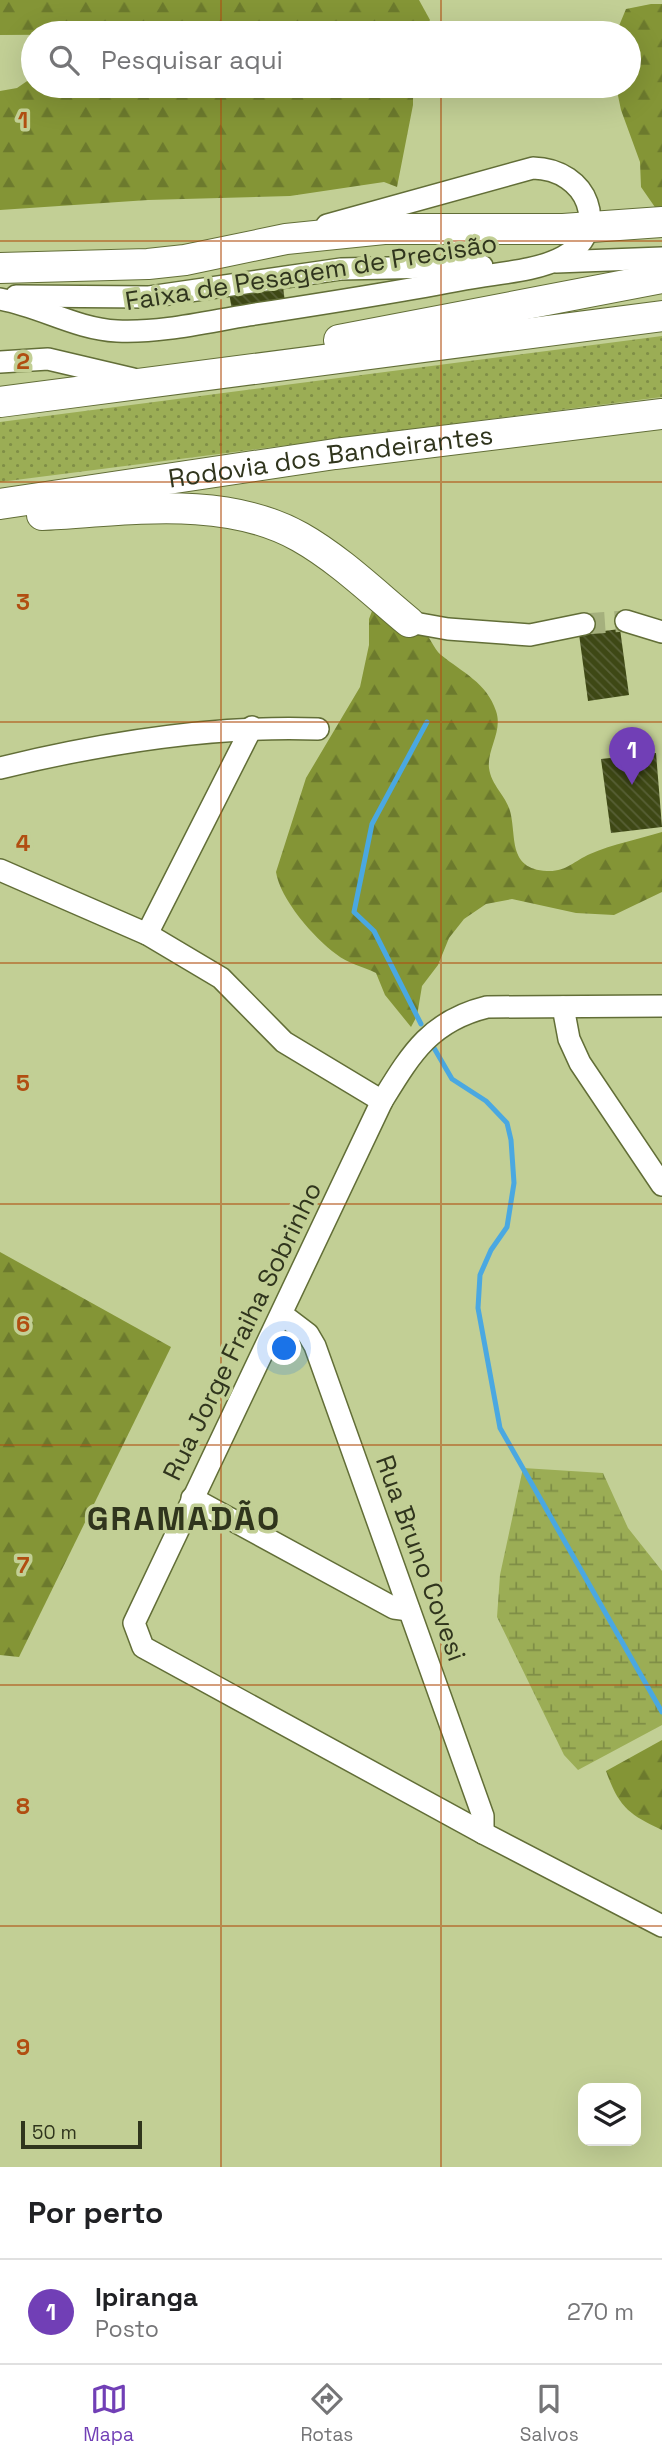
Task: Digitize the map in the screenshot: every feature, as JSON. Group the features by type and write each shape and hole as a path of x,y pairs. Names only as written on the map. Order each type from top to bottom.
{"highway":[{"path":"0,268 161,263 286,239 384,229 586,227 662,222"},
{"path":"149,383 343,339 662,278"},
{"path":"0,402 662,316"},
{"name":"Rodovia dos Bandeirantes","path":"0,505 335,454 662,414"},
{"path":"0,518 161,509 246,517 299,536 327,555 409,622"}],"street":[{"path":"286,239 363,214 533,168 562,174 578,185 588,207 586,227 576,246 550,262"},
{"name":"Faixa de Pesagem de Precisão","path":"0,298 32,295 149,297 341,269 662,258"},
{"name":"Faixa de Pesagem de Precisão","path":"0,298 93,328 161,330 392,293 550,262"},
{"path":"0,362 48,359 149,383"},
{"path":"626,621 662,632"},
{"path":"409,622 448,629 530,635 584,624"},
{"path":"0,768 66,752 252,727 318,729"},
{"path":"147,934 252,727"},
{"path":"0,870 147,934 221,978 284,1042 382,1101"},
{"name":"Rua Jorge Fraiha Sobrinho","path":"662,1006 487,1007 452,1019 429,1035 410,1055 382,1101 134,1623 144,1647 483,1833 662,1926"},
{"path":"563,1007 569,1039 580,1063 662,1185"},
{"name":"Rua Bruno Covesi","path":"282,1315 307,1334 315,1346 483,1816 483,1833"},
{"path":"192,1498 394,1608 410,1610"}],"green space":[{"path":"0,0 419,0 430,20 21,21 21,35 0,35"},
{"path":"662,4 662,213 659,213 641,187 640,162 618,98 641,98 641,21 621,21 626,9"},
{"path":"21,85 21,98 413,98 413,105 397,187 384,182 290,196 148,200 0,210 0,91"},
{"path":"662,336 662,397 0,482 0,422"},
{"path":"372,611 398,617 422,629 438,652 480,685 492,701 498,726 489,768 510,811 516,850 525,864 534,869 559,870 599,850 662,832 662,892 614,915 576,913 512,899 486,904 464,919 449,938 438,965 422,986 417,1016 411,1027 385,995 376,973 340,957 308,928 284,894 276,872 306,778 360,687 369,645 369,619"},
{"path":"0,1252 171,1347 19,1657 0,1655"},
{"path":"523,1468 603,1473 628,1528 662,1571 662,1725 578,1770 564,1755 497,1617 500,1575"},
{"path":"662,1740 662,1830 626,1808 615,1793 606,1771"}],"building":[{"path":"283,286 285,303 232,310 229,293"},
{"path":"620,629 629,695 588,701 579,634"},
{"path":"656,753 662,827 611,833 601,759"}],"waterway":[{"path":"421,1024 374,931 354,912 372,824 427,722"},
{"path":"434,1048 452,1079 486,1101 507,1123 511,1140 514,1183 507,1227 491,1250 480,1275 478,1308 500,1428 662,1712"}],"tunnel":[{"path":"584,624 626,621"}],"place":[{"name":"Ipiranga","path":"632,785"}],"district":[{"name":"GRAMADÃO","path":"184,1519"}]}
